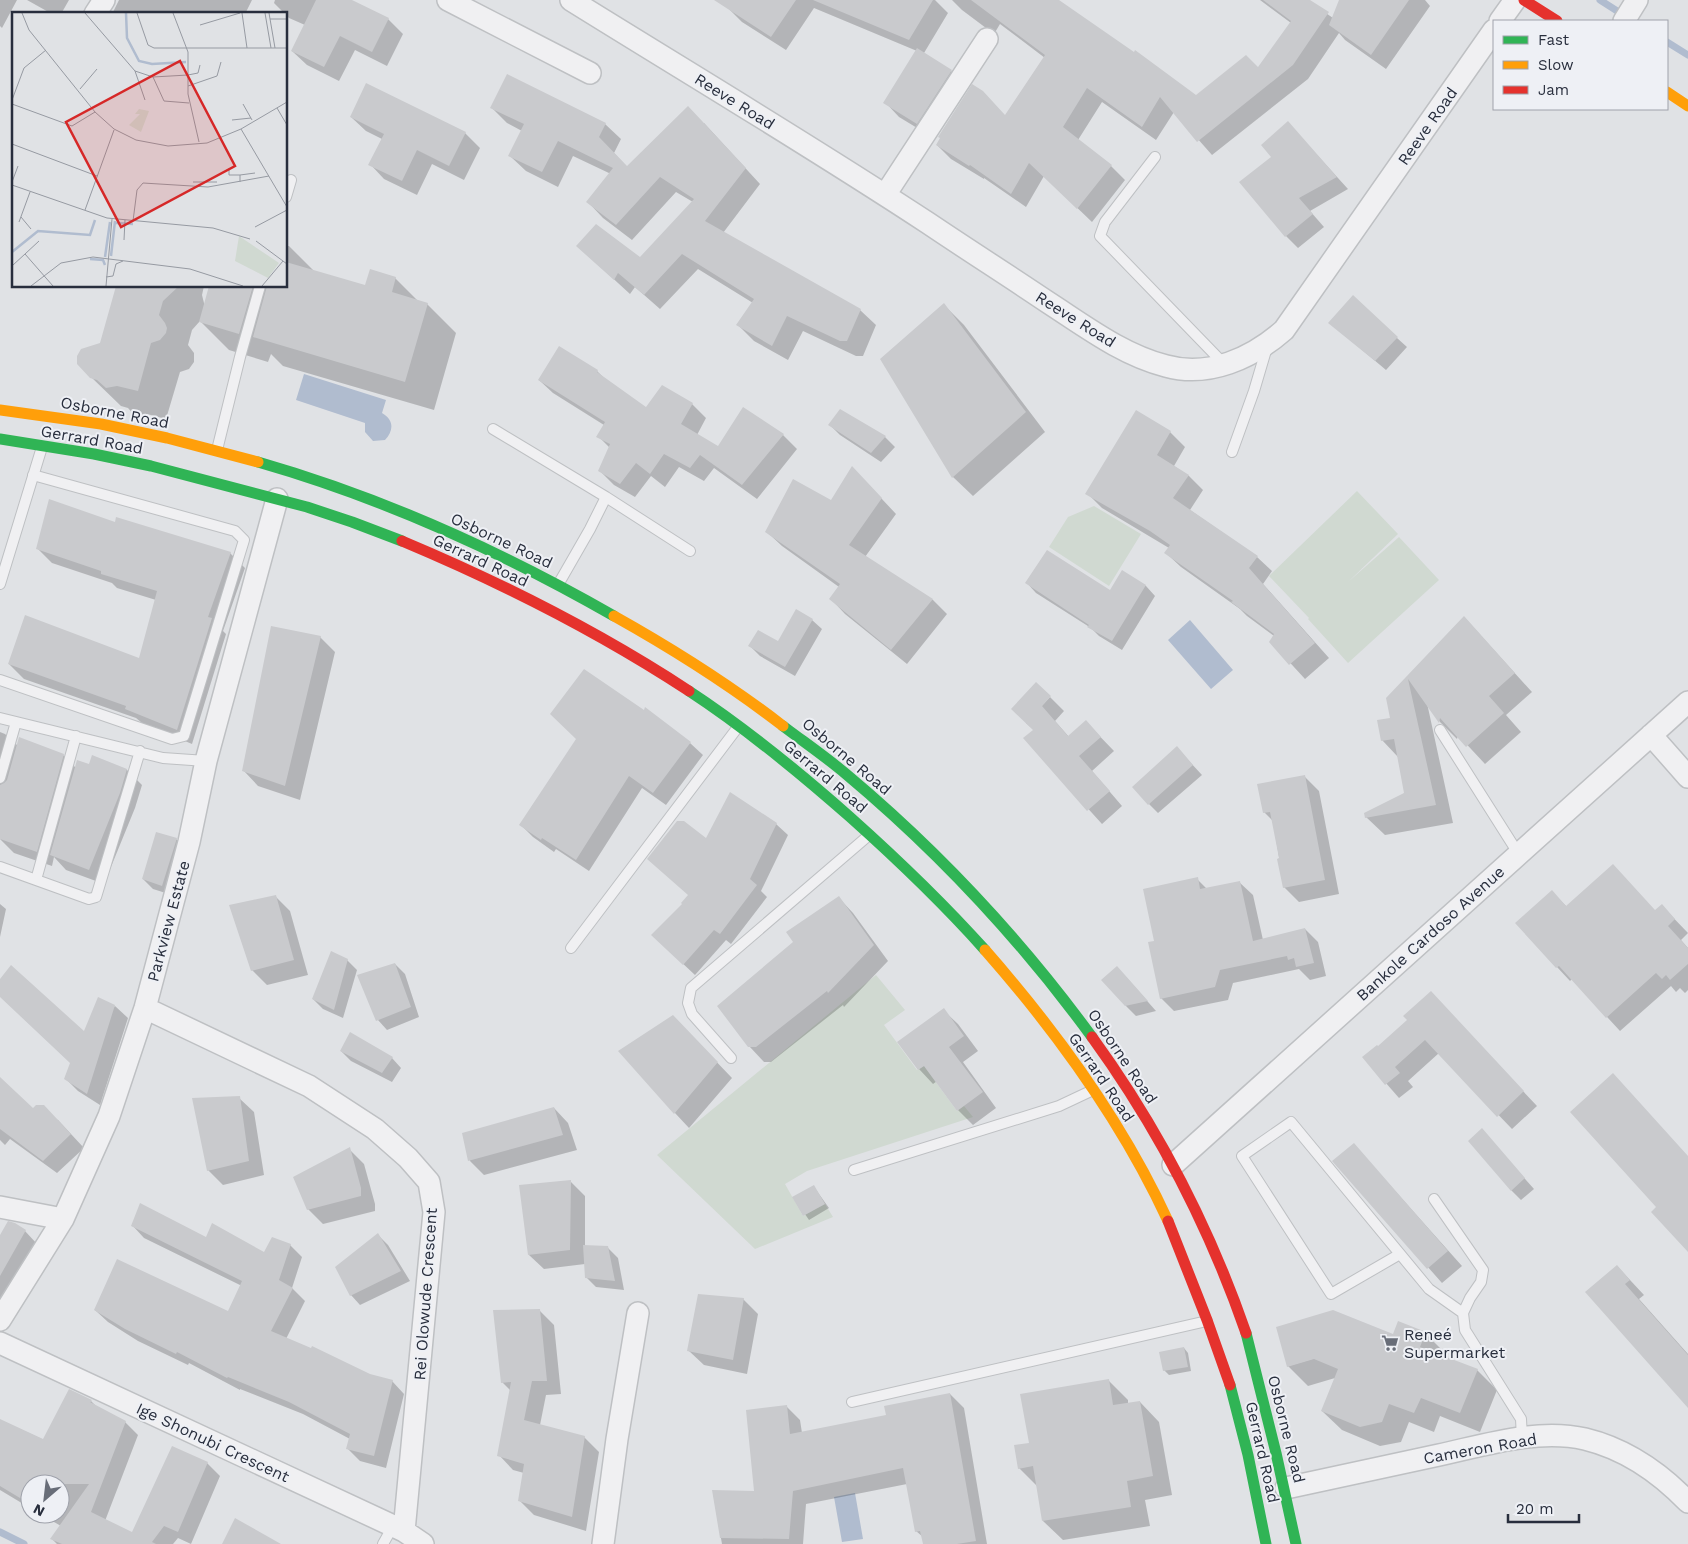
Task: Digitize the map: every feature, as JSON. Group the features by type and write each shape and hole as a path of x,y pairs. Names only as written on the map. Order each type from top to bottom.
{"main road":[{"path":"1524,0 1555,20"},
{"path":"1668,93 1688,106"},
{"name":"Osborne Road","path":"0,410 98,423 217,451 358,495 499,554 558,583 653,636 729,685 844,773 898,820 989,909 1045,973 1098,1044 1137,1103 1173,1165 1213,1247 1248,1338 1286,1488 1296,1544"},
{"name":"Gerrard Road","path":"0,439 123,460 277,499 358,524 425,552 573,622 644,663 708,704 739,727 807,780 870,834 942,903 997,963 1041,1018 1094,1090 1122,1134 1154,1193 1183,1256 1208,1321 1235,1402 1266,1544"}],"street":[{"path":"97,12 104,0"},
{"path":"448,0 590,73"},
{"name":"Reeve Road","path":"571,0 885,195 1107,341 1166,366 1200,370 1225,365 1268,344 1284,330 1493,31"},
{"path":"1501,20 1515,0"},
{"path":"1625,20 1637,0"},
{"path":"885,195 987,39"},
{"name":"Parkview Estate","path":"0,1320 63,1219 109,1116 145,1008 189,842 206,761 277,499"},
{"name":"Bankole Cardoso Avenue","path":"1173,1165 1688,702"},
{"path":"1651,735 1688,777"},
{"name":"Rei Olowude Crescent","path":"145,1008 309,1086 375,1129 408,1158 429,1182 434,1212 393,1534"},
{"path":"0,1207 63,1219"},
{"path":"603,1544 638,1313"},
{"name":"Ige Shonubi Crescent","path":"0,1343 393,1534 423,1544"},
{"name":"Cameron Road","path":"1286,1488 1522,1438 1570,1437 1585,1439 1603,1445 1640,1462 1676,1489 1688,1502"}],"lane":[{"path":"1155,157 1105,222 1100,236 1225,365"},
{"path":"288,190 291,180"},
{"path":"217,451 259,288"},
{"path":"1232,452 1254,391 1268,344"},
{"path":"493,429 690,551"},
{"path":"0,584 42,446"},
{"path":"0,680 172,739 184,736 244,540 235,531 33,475"},
{"path":"558,583 606,498"},
{"path":"0,718 163,758 206,761"},
{"path":"0,778 16,722"},
{"path":"571,948 739,727"},
{"path":"1440,730 1518,853"},
{"path":"36,880 76,736"},
{"path":"0,867 89,899 96,898 140,751"},
{"path":"731,1058 692,1014 688,1003 691,988 870,834"},
{"path":"854,1170 1059,1106 1094,1090"},
{"path":"1400,1254 1330,1294 1242,1156 1291,1122 1429,1289 1463,1313"},
{"path":"1434,1199 1483,1270 1481,1282 1463,1313 1465,1330 1521,1419 1522,1438"},
{"path":"852,1402 1208,1321"}],"shaded area":[{"path":"1357,491 1398,534 1348,582 1399,537 1439,580 1348,663 1269,576"},
{"path":"1094,506 1141,534 1109,586 1049,547 1068,517"},
{"path":"876,975 905,1010 884,1025 917,1070 924,1066 957,1111 964,1106 973,1117 807,1171 785,1184 803,1216 825,1204 833,1217 755,1249 657,1155"}],"water":[{"path":"304,374 386,400 382,413 391,422 391,429 385,440 373,441 365,432 365,423 296,400"},
{"path":"1190,620 1233,670 1211,689 1168,640"},
{"path":"855,1493 863,1539 842,1542 834,1497"}],"building":[{"path":"316,0 352,0 389,18 372,52 340,36 324,67 291,51"},
{"path":"714,0 796,0 771,37"},
{"path":"813,0 933,0 909,40"},
{"path":"971,0 1059,0 1134,52 1135,50 1196,95 1246,55 1258,67 1291,21 1263,0 1310,0 1329,12 1293,65 1197,142 1160,97 1142,127 1087,88 1063,127 1112,165 1077,209 1029,163 1011,194 970,165 936,145 940,138 938,137 972,84 983,91 1005,115 1045,55"},
{"path":"1339,0 1409,0 1371,55 1329,25"},
{"path":"917,48 952,70 917,124 883,103"},
{"path":"507,74 606,123 599,137 627,166 688,106 746,168 705,221 861,309 847,341 840,341 787,316 772,346 736,325 754,299 682,254 644,295 618,273 614,280 576,246 596,224 640,257 694,199 660,177 616,225 586,202 613,168 558,141 542,172 508,156 524,124 490,108"},
{"path":"366,83 466,132 449,166 417,150 402,181 368,165 384,134 350,117"},
{"path":"1288,121 1337,177 1299,198 1313,214 1285,237 1239,182 1271,157 1261,145"},
{"path":"288,263 365,285 370,269 396,277 392,292 428,303 405,382 253,337 266,288 288,288"},
{"path":"115,288 177,288 163,301 159,315 167,328 166,333 160,340 151,343 138,391 117,386 106,388 97,380 90,378 77,364 77,356 81,349 100,343"},
{"path":"208,288 252,288 239,334 199,322"},
{"path":"1353,295 1398,337 1375,361 1328,323"},
{"path":"944,303 1026,412 952,478 880,359"},
{"path":"559,346 598,370 597,372 646,407 662,385 693,403 681,424 718,446 743,407 784,434 742,485 700,455 690,468 664,454 650,474 636,463 620,484 598,471 610,444 596,437 605,422 538,380"},
{"path":"840,409 886,436 871,453 828,425"},
{"path":"1136,410 1171,431 1157,455 1189,475 1173,498 1258,556 1249,568 1315,643 1289,665 1269,642 1274,634 1231,602 1233,601 1164,553 1170,545 1150,531 1085,494"},
{"path":"852,466 882,498 849,545 933,599 891,650 829,599 840,584 765,532 793,479 831,500"},
{"path":"49,499 115,522 116,517 231,552 208,617 212,618 177,730 125,709 126,706 8,664 25,615 139,658 157,591 101,574 101,571 36,549"},
{"path":"1047,550 1110,590 1122,570 1146,585 1112,641 1087,627 1089,625 1025,583"},
{"path":"796,609 813,619 785,667 748,646 758,630 778,641"},
{"path":"1464,616 1515,673 1489,696 1504,713 1466,747 1440,718 1439,723 1408,679 1436,805 1365,818 1364,813 1404,793 1394,739 1381,741 1377,720 1390,718 1386,698"},
{"path":"271,626 321,636 285,786 242,771"},
{"path":"584,669 644,710 645,707 691,742 653,793 629,776 576,860 519,825 576,739 550,714"},
{"path":"1036,682 1051,696 1042,706 1068,736 1086,720 1101,737 1079,756 1110,791 1087,811 1023,738 1033,730 1011,709"},
{"path":"19,737 64,754 37,852 0,839 0,785 7,780"},
{"path":"1177,746 1193,765 1148,805 1132,787"},
{"path":"92,755 127,769 120,793 89,870 50,855 77,760 89,764"},
{"path":"1305,775 1325,880 1283,888 1270,812 1263,813 1257,784"},
{"path":"730,792 777,823 750,879 757,885 720,934 714,930 683,965 651,935 682,904 688,895 647,859 677,821 684,821 706,838"},
{"path":"156,832 177,838 162,886 142,879"},
{"path":"1613,864 1655,910 1662,904 1675,919 1668,926 1688,948 1688,964 1670,980 1666,975 1662,979 1656,973 1606,1018 1559,966 1556,968 1515,923 1552,890 1566,906"},
{"path":"1198,877 1200,889 1240,881 1253,941 1305,928 1314,963 1296,967 1294,958 1288,960 1287,956 1220,970 1215,987 1160,999 1148,942 1154,941 1143,889"},
{"path":"276,895 294,960 251,971 229,905"},
{"path":"839,896 874,945 828,993 827,991 756,1047 748,1047 717,1006 793,942 786,932"},
{"path":"331,951 348,959 334,1010 312,999"},
{"path":"395,963 411,1007 376,1021 357,975"},
{"path":"11,965 84,1031 98,997 115,1005 87,1094 64,1079 70,1063 0,997 0,979"},
{"path":"1117,966 1148,1001 1125,1006 1101,980"},
{"path":"1431,991 1524,1091 1497,1117 1425,1040 1395,1067 1400,1073 1385,1085 1362,1057 1378,1046 1407,1020 1403,1016"},
{"path":"944,1008 964,1036 949,1047 983,1092 957,1111 924,1066 918,1070 897,1042"},
{"path":"673,1015 718,1062 674,1114 618,1051"},
{"path":"350,1032 393,1057 382,1073 340,1051"},
{"path":"1613,1073 1688,1156 1688,1252 1651,1212 1656,1207 1570,1112"},
{"path":"0,1077 33,1108 36,1105 44,1105 71,1134 43,1161 0,1129"},
{"path":"240,1096 249,1161 207,1171 192,1098"},
{"path":"554,1107 563,1135 468,1161 462,1133"},
{"path":"1482,1128 1525,1178 1511,1191 1468,1141"},
{"path":"1354,1143 1448,1251 1427,1269 1332,1161"},
{"path":"350,1147 361,1188 361,1196 307,1210 293,1177"},
{"path":"571,1180 570,1250 528,1255 519,1185"},
{"path":"814,1185 825,1204 803,1216 792,1197"},
{"path":"140,1203 206,1237 212,1223 264,1252 272,1237 291,1244 279,1280 293,1288 271,1331 311,1348 312,1346 370,1374 393,1380 374,1456 346,1449 350,1434 289,1402 227,1378 177,1352 176,1354 125,1329 94,1310 117,1259 228,1311 242,1281 131,1226"},
{"path":"8,1221 26,1230 0,1276 0,1235"},
{"path":"378,1233 401,1271 350,1296 335,1267"},
{"path":"583,1245 608,1246 615,1281 585,1278"},
{"path":"1617,1265 1630,1280 1625,1284 1688,1355 1688,1408 1585,1292"},
{"path":"698,1294 744,1298 733,1360 687,1351"},
{"path":"540,1309 547,1381 532,1381 524,1420 585,1436 572,1517 518,1501 524,1464 497,1456 511,1382 501,1383 493,1310"},
{"path":"1333,1310 1393,1334 1398,1321 1426,1332 1420,1347 1478,1369 1460,1413 1421,1398 1414,1413 1389,1404 1382,1422 1360,1427 1321,1411 1338,1369 1314,1359 1287,1367 1276,1327"},
{"path":"1184,1347 1188,1367 1163,1371 1159,1352"},
{"path":"1109,1379 1113,1405 1140,1401 1153,1476 1127,1481 1131,1507 1042,1521 1033,1466 1018,1469 1014,1445 1029,1443 1020,1394"},
{"path":"69,1389 92,1400 90,1402 126,1421 91,1512 132,1532 172,1446 208,1462 178,1532 164,1526 152,1542 156,1544 62,1544 50,1539 61,1524 70,1524 70,1511 89,1484 70,1484 70,1474 20,1474 20,1498 0,1486 0,1419 43,1439"},
{"path":"950,1393 976,1541 957,1544 923,1544 920,1531 915,1532 903,1468 793,1491 789,1539 720,1538 712,1490 754,1491 746,1410 787,1405 790,1434 886,1415 884,1406"},
{"path":"235,1518 281,1544 222,1544"}],"waterway":[{"path":"1600,0 1625,16"},
{"path":"1668,43 1688,55"},
{"path":"0,1532 24,1544"}],"traffic: fast":[{"path":"0,439 94,454 151,466 307,507 402,541"},
{"path":"258,462 350,492 440,528 529,570 614,616"},
{"path":"689,691 772,751 850,817 953,915 985,950"},
{"path":"783,726 846,774 946,865 1037,966 1092,1037"},
{"path":"1246,1333 1276,1453 1296,1544"},
{"path":"1230,1385 1248,1455 1266,1544"}],"traffic: slow":[{"path":"1668,93 1688,106"},
{"path":"0,410 101,424 167,438 258,462"},
{"path":"614,616 701,668 783,726"},
{"path":"985,950 1038,1013 1109,1113 1150,1184 1168,1221"}],"traffic: jam":[{"path":"1524,0 1555,20"},
{"path":"402,541 513,591 585,629 689,691"},
{"path":"1092,1037 1139,1107 1180,1179 1216,1254 1246,1333"},
{"path":"1168,1221 1230,1385"}],"place":[{"name":"Reneé Supermarket","path":"1390,1343"}]}
